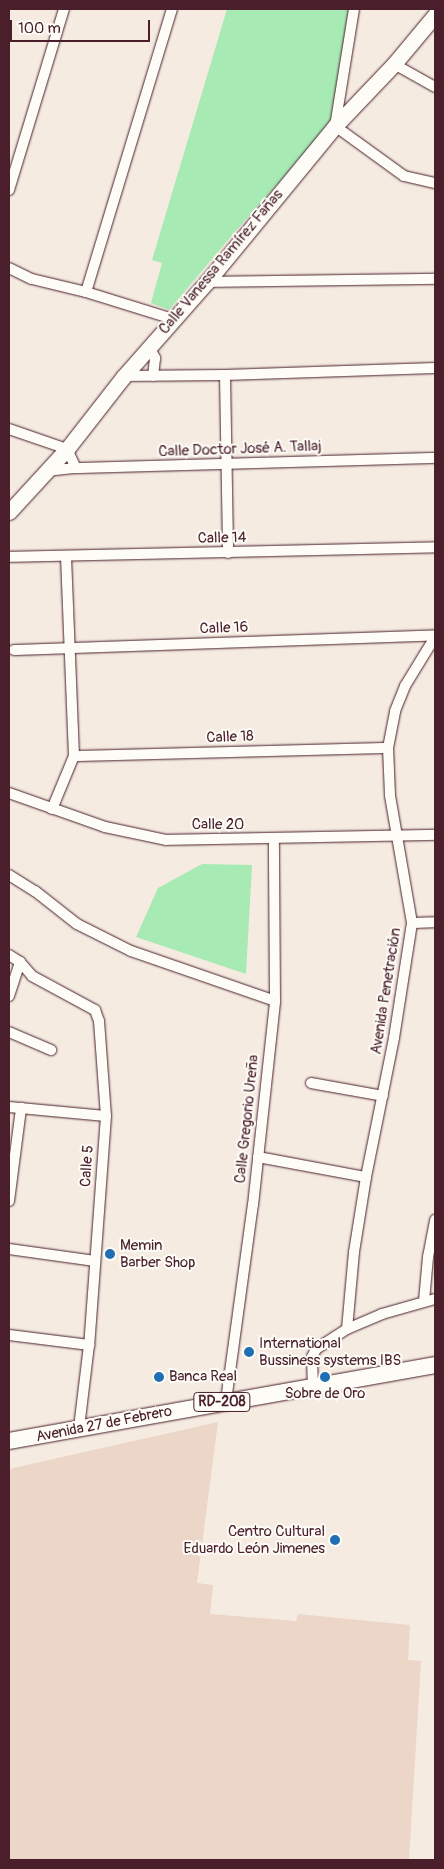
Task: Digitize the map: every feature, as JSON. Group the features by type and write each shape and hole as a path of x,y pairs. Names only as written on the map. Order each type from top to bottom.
{"main road":[{"name":"Avenida 27 de Febrero","path":"9,1441 435,1365"}],"street":[{"path":"9,190 64,9"},
{"path":"86,292 172,9"},
{"path":"354,9 335,126 404,176 435,183"},
{"name":"Calle Vanessa Ramírez Fañas","path":"9,512 67,448 124,376 207,282 335,126 394,64 435,15"},
{"path":"394,64 435,87"},
{"path":"9,268 32,279 86,292 173,319"},
{"path":"207,282 435,279"},
{"path":"149,347 155,358 153,376"},
{"path":"124,376 224,375 435,368"},
{"path":"224,375 228,553"},
{"path":"9,429 67,448 76,468"},
{"name":"Calle Doctor José A. Tallaj","path":"46,471 76,468 435,458"},
{"name":"Calle 14","path":"9,557 435,547"},
{"path":"52,809 74,756 66,557"},
{"name":"Calle 16","path":"14,650 435,636"},
{"name":"Avenida Penetración","path":"347,1330 354,1252 412,923 390,796 388,748 395,710 405,686 435,636"},
{"name":"Calle 18","path":"74,756 388,748"},
{"name":"Calle 20","path":"9,793 105,827 166,840 274,840 435,834"},
{"name":"Calle Gregorio Ureña","path":"226,1401 258,1157 275,1002 274,840"},
{"path":"9,875 35,891 77,924 131,952 275,1002"},
{"path":"412,923 435,922"},
{"name":"Calle 5","path":"9,954 20,962 32,976 96,1010 99,1021 106,1116 88,1346 79,1428"},
{"path":"9,996 20,962"},
{"path":"9,1032 51,1050"},
{"path":"311,1083 382,1096"},
{"path":"9,1107 106,1116"},
{"path":"9,1201 21,1108"},
{"path":"258,1157 366,1178"},
{"path":"424,1301 428,1257 435,1220"},
{"path":"9,1249 95,1261"},
{"path":"313,1387 313,1353 347,1330 382,1314 435,1299"},
{"path":"9,1335 88,1346"}],"shaded area":[{"path":"218,1422 197,1583 213,1585 210,1614 296,1621 298,1614 410,1625 408,1660 421,1661 409,1860 9,1860 9,1469"}],"green space":[{"path":"227,9 350,9 330,125 233,234 169,310 151,303 162,263 152,260"},
{"path":"202,864 252,865 246,974 136,937 158,888"}],"place":[{"name":"Memin Barber Shop","path":"110,1254"},
{"name":"International Bussiness systems IBS","path":"249,1352"},
{"name":"Banca Real","path":"159,1377"},
{"name":"Sobre de Oro","path":"325,1377"},
{"name":"Centro Cultural Eduardo León Jimenes","path":"335,1540"}]}
